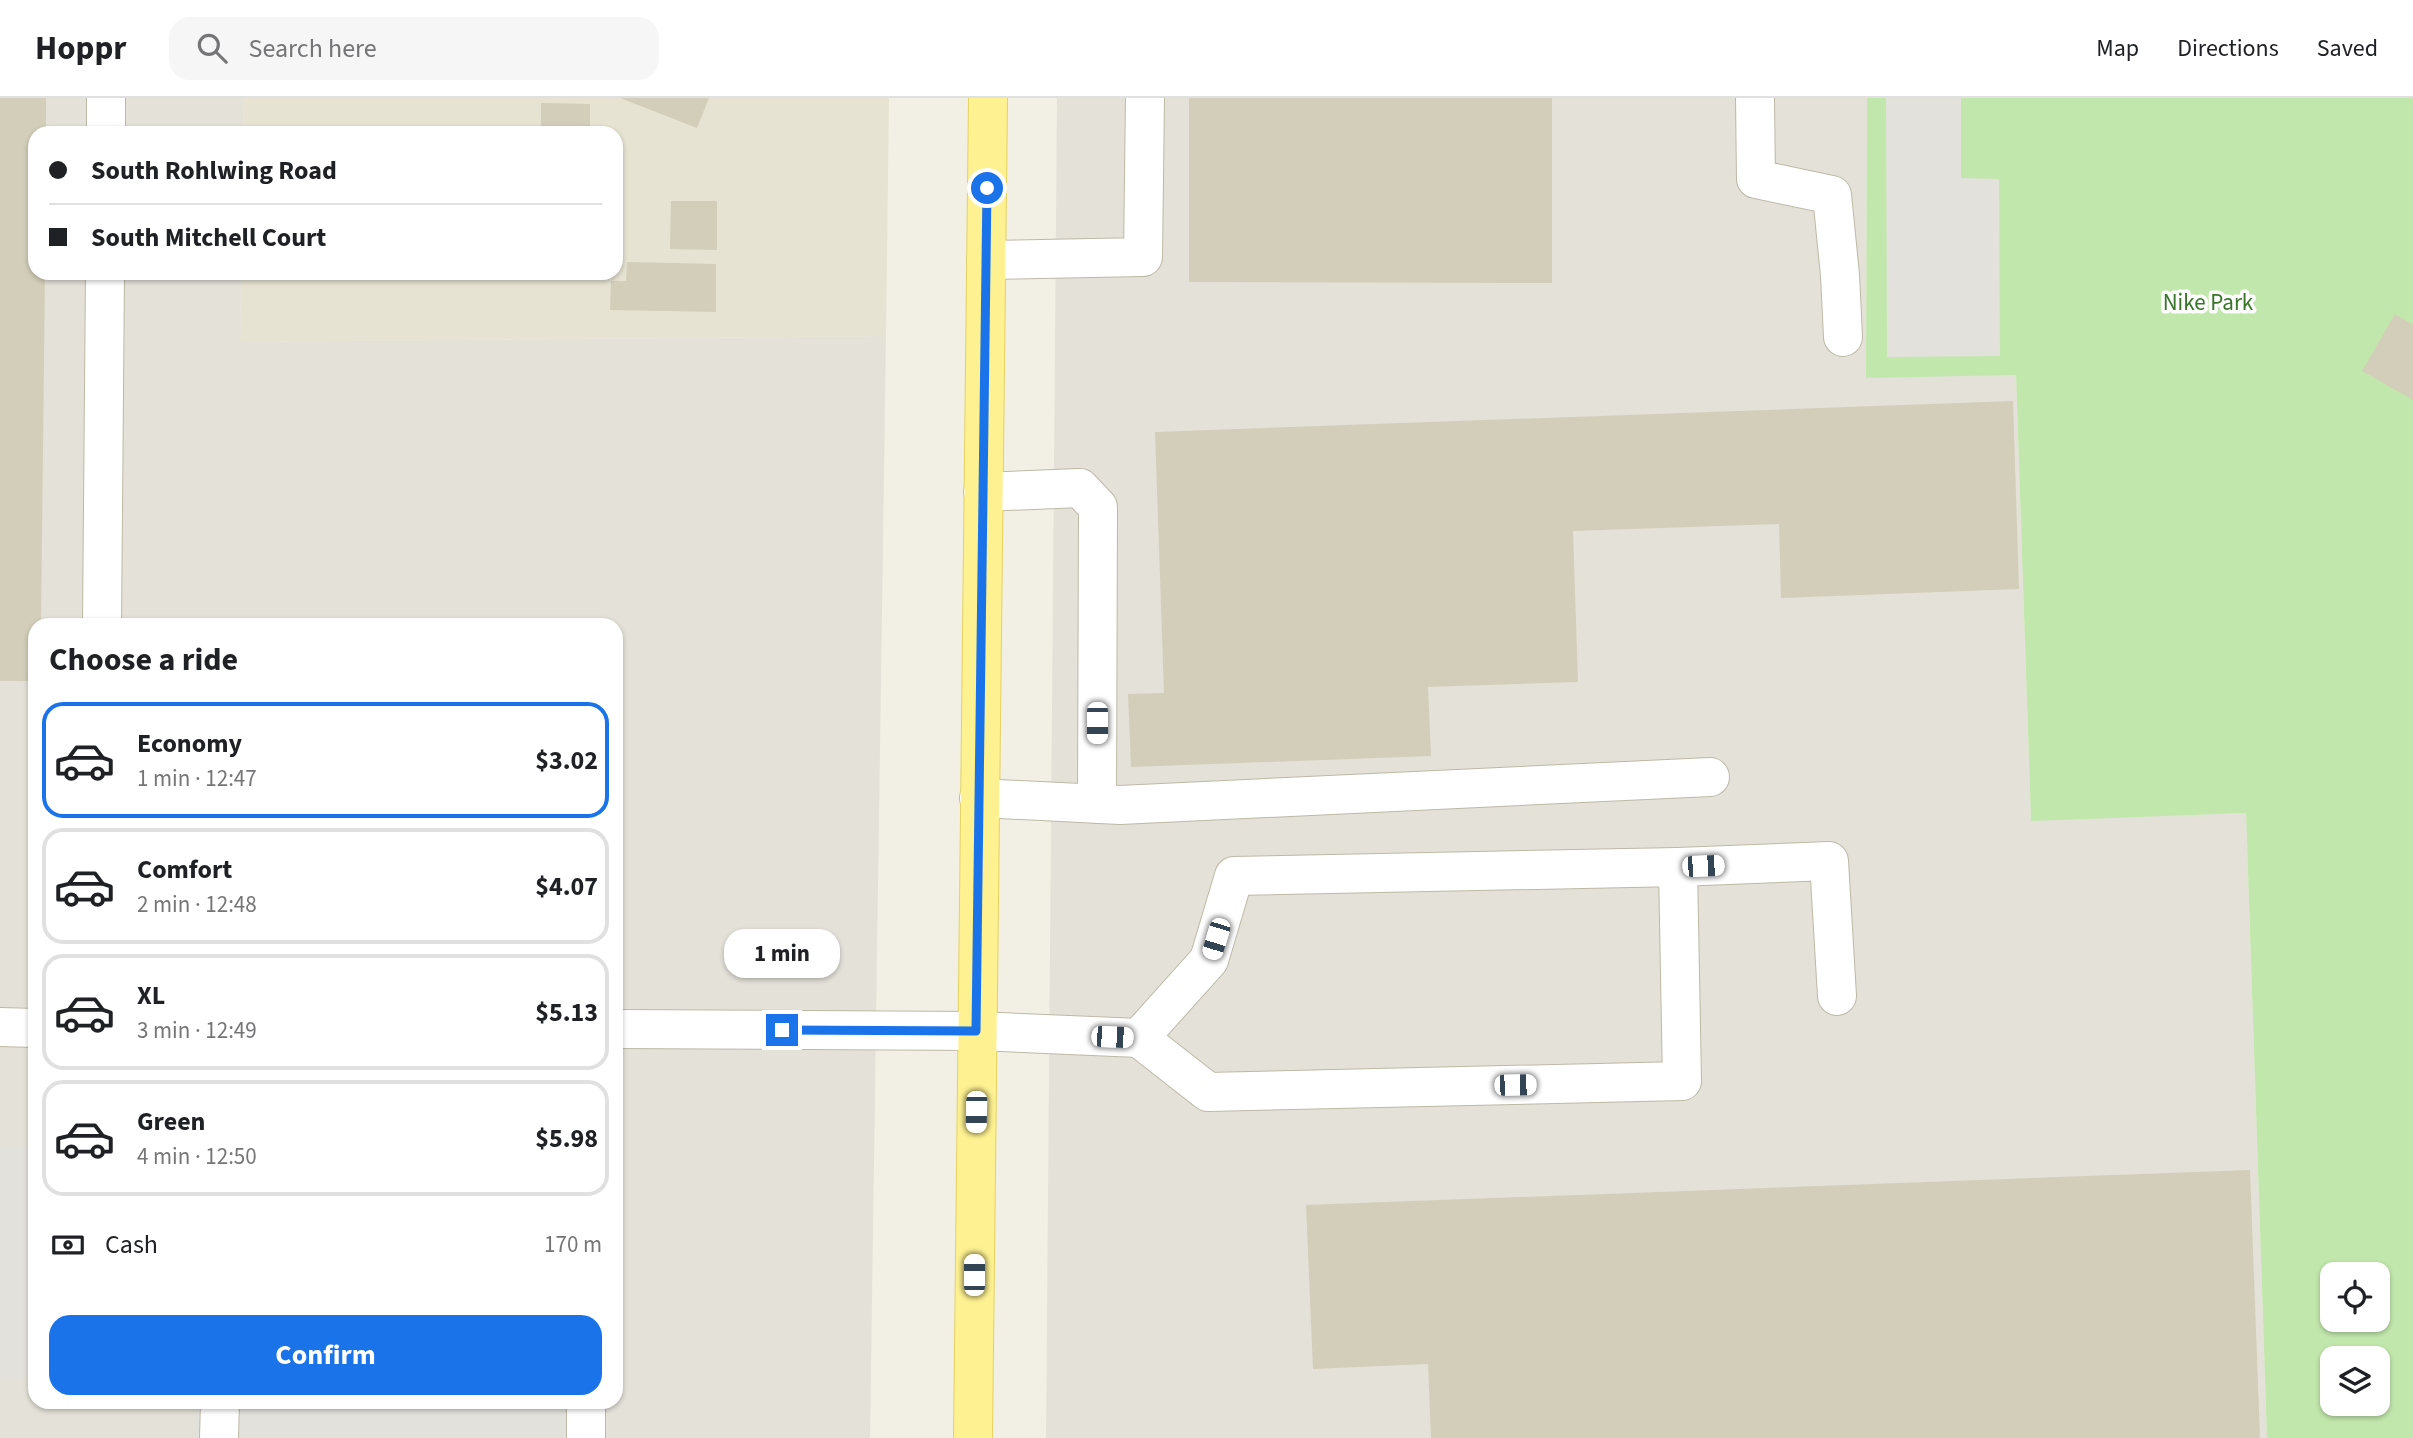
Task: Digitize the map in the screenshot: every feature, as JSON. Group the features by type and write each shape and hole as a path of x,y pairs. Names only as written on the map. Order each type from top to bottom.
{"main road":[{"path":"973,1438 988,98"}],"street":[{"path":"106,98 106,126"},
{"path":"986,260 1143,257 1145,98"},
{"path":"1755,98 1756,179 1832,195 1843,337"},
{"path":"102,618 106,280"},
{"path":"983,492 1080,488 1098,507 1097,804"},
{"path":"979,798 1120,805 1710,777"},
{"path":"1139,1038 1209,960 1234,876 1678,867 1829,861 1837,996"},
{"path":"623,1029 976,1031 1139,1038 1208,1092 1682,1081 1678,867"},
{"path":"0,1027 28,1028"},
{"path":"219,1438 220,1409"},
{"path":"586,1409 586,1438"}],"shaded area":[{"path":"0,98 244,98 243,126 28,126 28,280 241,280 240,342 886,336 870,1438 0,1438"},
{"path":"244,98 889,98 886,336 240,342 241,280 623,280 623,126 243,126"},
{"path":"1057,98 1867,98 1866,377 2016,374 2031,820 2246,813 2267,1438 1046,1438"},
{"path":"1886,98 1961,98 1961,178 1999,179 2000,356 1887,357"},
{"path":"0,1148 28,1148 28,1377 0,1377"},
{"path":"195,1409 600,1409 600,1438 196,1438"}],"green space":[{"name":"Nike Park","path":"1867,98 2413,98 2413,1438 2267,1438 2246,813 2031,821 2016,375 1866,378"}],"building":[{"path":"0,98 46,98 46,126 28,126 28,280 45,280 41,618 28,618 28,681 0,681"},
{"path":"620,98 709,98 697,128"},
{"path":"1189,98 1552,98 1552,283 1189,282"},
{"path":"541,103 590,104 590,126 541,126"},
{"path":"671,201 717,201 717,250 670,249"},
{"path":"627,262 716,264 716,312 610,310 611,281 626,281"},
{"path":"2395,314 2413,325 2413,400 2362,371"},
{"path":"2013,401 2019,589 1781,598 1779,524 1573,531 1578,682 1428,687 1431,756 1131,767 1128,694 1164,693 1155,432"},
{"path":"2250,1170 2260,1438 1431,1438 1428,1364 1313,1369 1306,1205"}],"route":[{"path":"782,1030 976,1031 987,188"}]}
